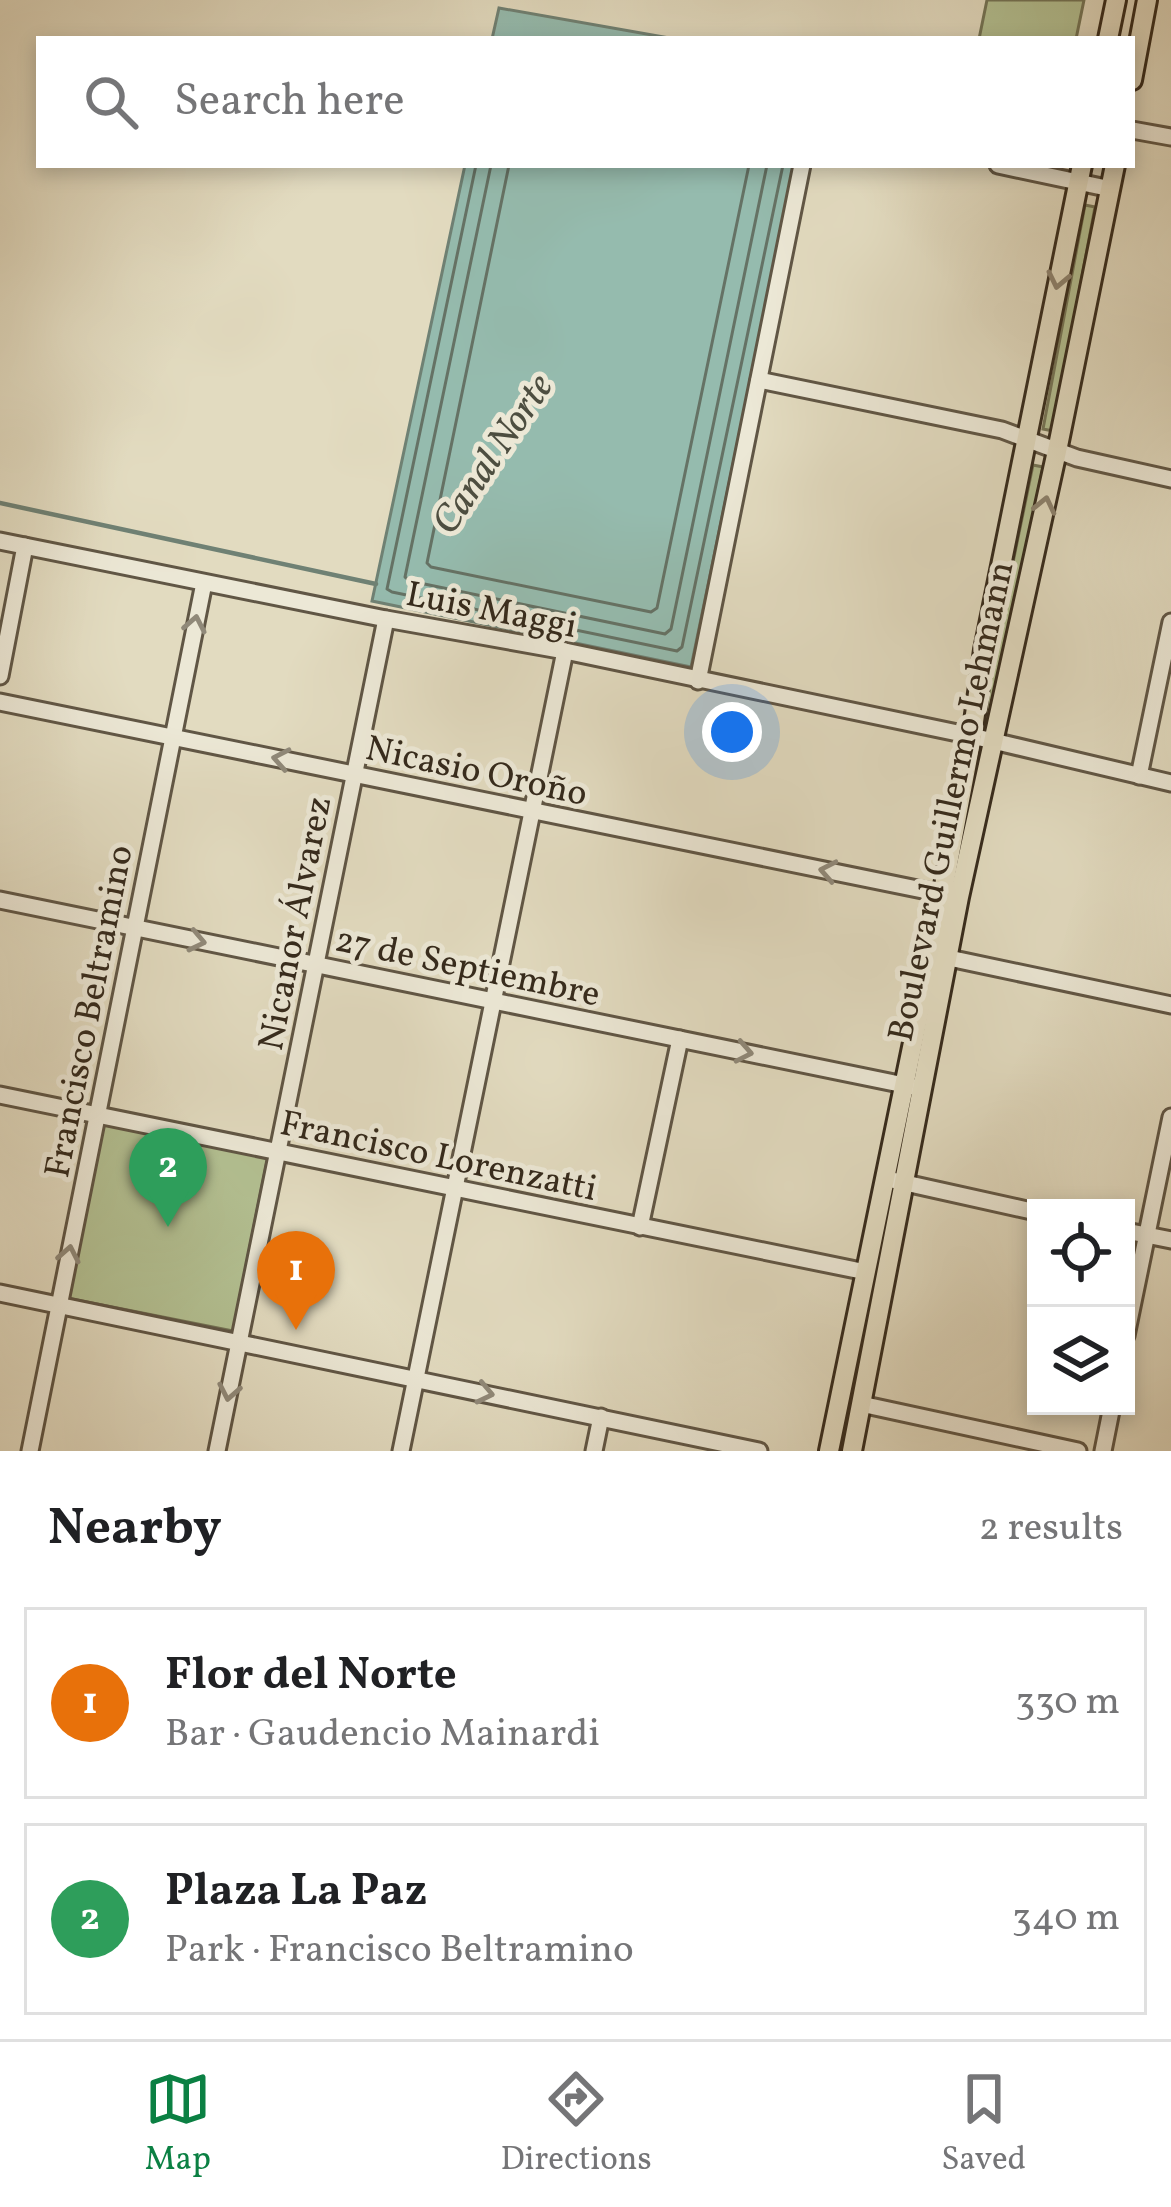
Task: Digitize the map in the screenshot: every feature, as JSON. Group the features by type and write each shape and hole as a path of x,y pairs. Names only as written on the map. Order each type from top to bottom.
{"main road":[{"path":"1109,36 1117,0"},
{"path":"1135,65 1148,0"},
{"name":"Boulevard Guillermo Lehmann","path":"852,1451 942,894 1057,452 1114,168"},
{"name":"Boulevard Guillermo Lehmann","path":"914,1087 949,958 982,739 984,650 1080,173"},
{"name":"Boulevard Guillermo Lehmann","path":"829,1451 866,1272 895,1181"}],"street":[{"path":"1135,131 1171,137"},
{"path":"698,681 801,168"},
{"path":"1029,168 1080,173 1111,188"},
{"path":"759,380 1002,430 1057,452 1171,479"},
{"name":"Luis Maggi","path":"0,541 565,651 1171,783"},
{"path":"0,676 25,546"},
{"name":"Francisco Beltramino","path":"30,1451 204,583"},
{"name":"Nicanor Álvarez","path":"217,1451 386,619"},
{"path":"1139,776 1171,622"},
{"path":"401,1451 565,651"},
{"name":"Nicasio Oroño","path":"0,702 942,894"},
{"name":"27 de Septiembre","path":"0,900 914,1087"},
{"path":"949,958 1171,1005"},
{"path":"640,1227 680,1040"},
{"name":"Francisco Lorenzatti","path":"0,1095 866,1272"},
{"path":"1132,1307 1171,1117"},
{"path":"895,1181 1027,1210"},
{"path":"1135,1233 1171,1240"},
{"path":"0,1293 759,1451"},
{"path":"860,1404 1078,1451"},
{"path":"1102,1451 1110,1415"},
{"path":"594,1451 601,1417"}],"green space":[{"path":"987,0 1084,0 1077,36 980,36"},
{"path":"1085,205 1095,207 1053,431 1043,429"},
{"path":"1033,465 1043,467 992,715 982,713"},
{"path":"102,1123 268,1156 233,1331 67,1298"}],"water":[{"path":"499,8 658,36 493,36"},
{"path":"464,168 794,168 691,667 372,601"}],"waterway":[{"name":"Canal Norte","path":"0,503 376,584"}],"place":[{"name":"Plaza La Paz","path":"168,1227"},
{"name":"Flor del Norte","path":"296,1330"}]}
